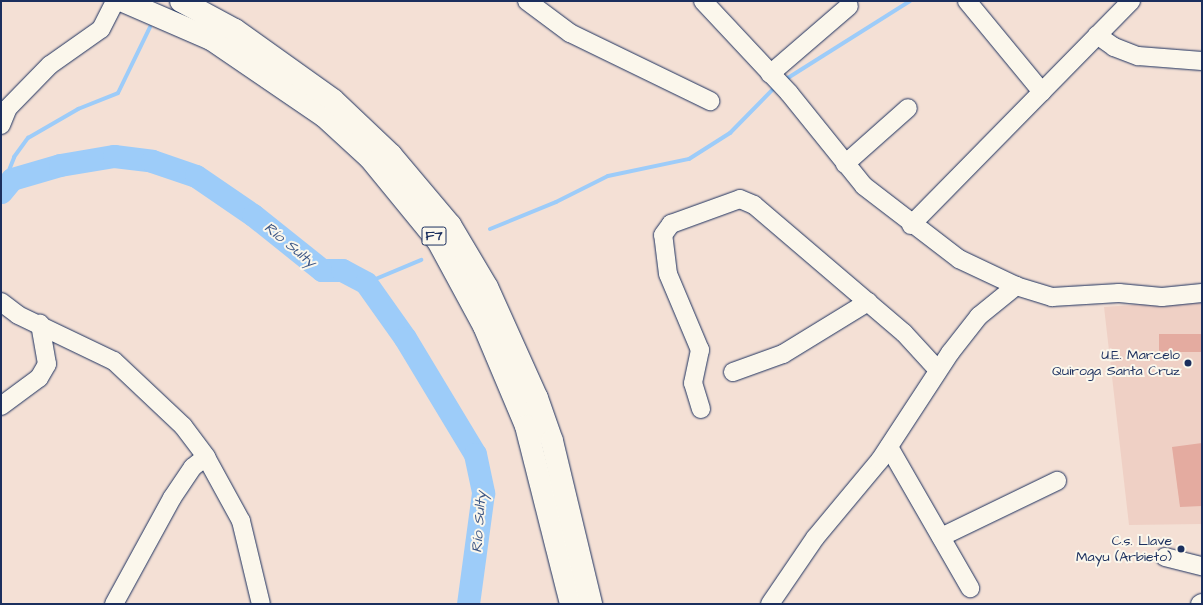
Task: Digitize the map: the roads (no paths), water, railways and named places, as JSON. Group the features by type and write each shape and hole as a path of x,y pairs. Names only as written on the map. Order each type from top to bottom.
{"highway":[{"name":"F7","path":"123,1 211,39 324,116 370,158 438,241 484,326 526,426 571,604"},
{"name":"F7","path":"181,1 235,30 334,100 391,155 450,225 487,287 537,398 552,441 591,604"}],"street":[{"path":"1,125 8,108 50,65 101,29 114,1"},
{"path":"527,1 570,33 710,101"},
{"path":"703,1 770,74 845,164 880,202 959,259 1016,286 1058,297 1119,293 1162,297 1202,293"},
{"path":"967,1 1042,92"},
{"path":"911,225 1131,1"},
{"path":"770,74 849,6"},
{"path":"1097,35 1138,56 1202,61"},
{"path":"845,164 908,108"},
{"path":"702,409 693,383 700,350 668,274 662,249 663,235 671,224 735,200 747,200 904,333 938,370"},
{"path":"770,604 815,538 889,447 938,370 979,316 1016,286"},
{"path":"1,302 18,315 40,324 114,361 183,426 206,457 241,521 261,604"},
{"path":"733,372 782,354 868,302"},
{"path":"1,406 39,378 47,364 40,324"},
{"path":"889,447 970,588"},
{"path":"114,604 172,498 193,467 206,457"},
{"path":"941,537 1057,481"},
{"path":"1164,557 1202,566"}],"waterway":[{"path":"783,81 910,1"},
{"path":"1,190 14,157 28,138 78,109 118,93 150,27"},
{"path":"490,229 556,202 608,176 689,159 730,133 776,86"},
{"name":"Río Sulty","path":"1,192 12,179 60,165 114,156 152,161 196,176 253,215 322,270 342,270 366,283 405,338 475,454 483,493 468,604"},
{"path":"366,283 421,260"}],"place":[{"name":"U.E. Marcelo Quiroga Santa Cruz","path":"1188,363"},
{"name":"C.s. Llave Mayu (Arbieto)","path":"1181,549"}]}
